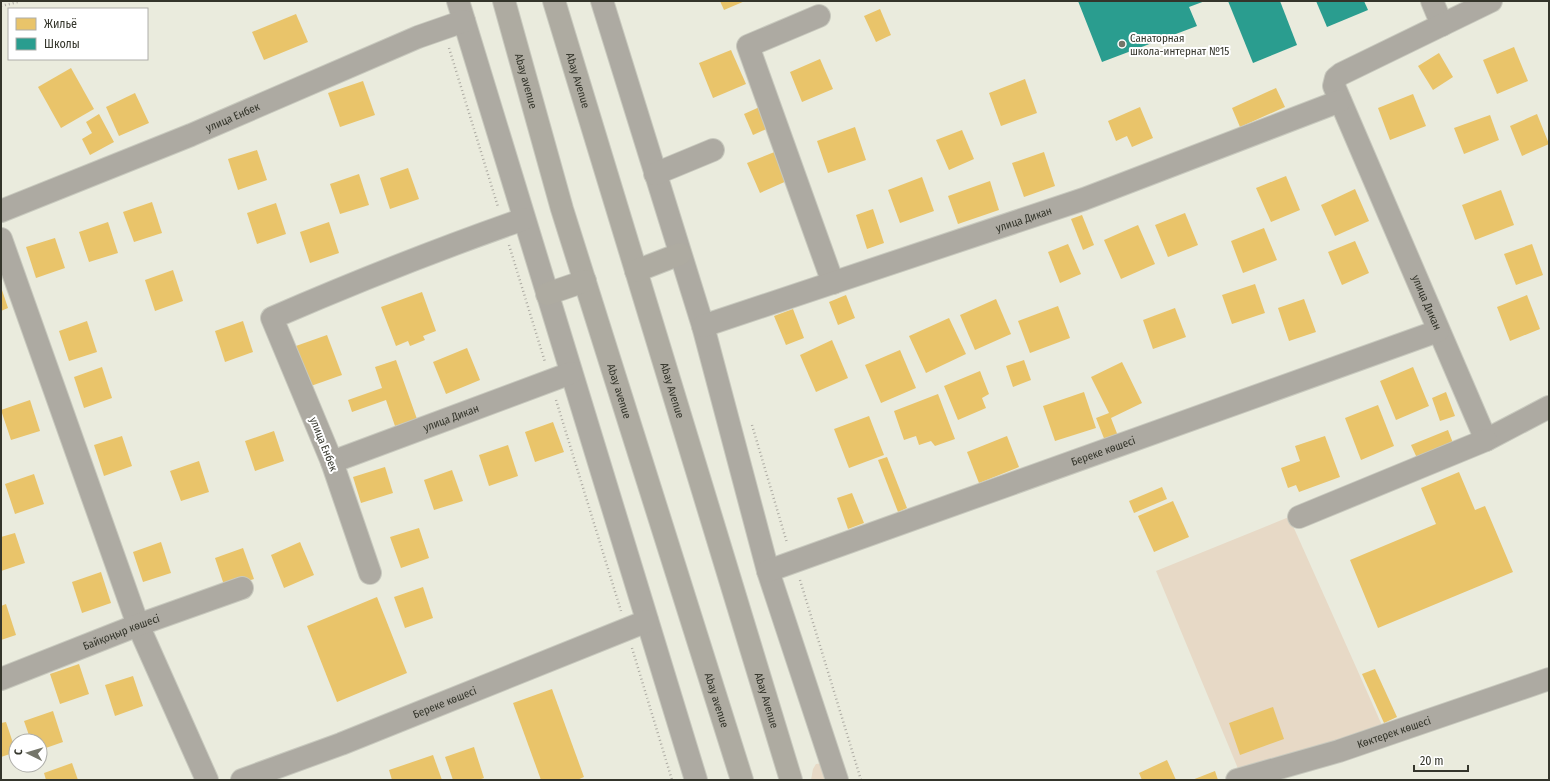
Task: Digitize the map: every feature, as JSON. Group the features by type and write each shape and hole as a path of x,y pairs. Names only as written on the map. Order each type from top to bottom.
{"main road":[{"name":"Abay avenue","path":"504,1 562,209 742,780"},
{"name":"Abay Avenue","path":"554,1 790,780"},
{"path":"636,271 680,254"},
{"path":"547,294 584,281"}],"street":[{"path":"602,1 703,326 768,571 837,780"},
{"path":"1432,1 1442,25"},
{"name":"улица Дикан","path":"1486,440 1334,86 1336,78 1341,74 1491,1"},
{"path":"461,11 696,780"},
{"name":"улица Енбек","path":"1,211 191,135 418,37 461,11"},
{"path":"819,16 748,46 833,283"},
{"name":"улица Дикан","path":"703,326 1084,199 1340,101"},
{"path":"655,174 713,150"},
{"name":"улица Енбек","path":"370,573 332,462 272,318 356,281 457,242 524,219"},
{"path":"1,239 138,625 207,780"},
{"name":"Береке көшесі","path":"768,571 1438,330"},
{"name":"улица Дикан","path":"332,462 571,373"},
{"path":"1299,518 1486,440 1549,407"},
{"name":"Байқоңыр көшесі","path":"1,679 138,625 242,588"},
{"name":"Береке көшесі","path":"242,780 341,744 647,621"},
{"name":"Көктерек көшесі","path":"1238,780 1339,751 1549,679"}],"path":[{"path":"1,6 18,2"},
{"path":"856,766 861,780"}],"shaded area":[{"path":"1289,517 1385,732 1239,771 1156,571"},
{"path":"823,763 832,780 811,780 813,769 816,764"}],"building: Жильё":[{"path":"720,1 745,1 724,10"},
{"path":"880,9 891,35 876,42 864,16"},
{"path":"296,14 308,42 264,60 252,32"},
{"path":"1514,47 1528,81 1497,94 1483,60"},
{"path":"731,50 746,84 713,98 699,63"},
{"path":"1439,53 1453,77 1433,90 1418,66"},
{"path":"820,59 833,89 802,102 790,72"},
{"path":"71,68 94,109 61,128 38,87"},
{"path":"1025,79 1037,113 1001,126 989,93"},
{"path":"363,81 375,115 340,127 328,93"},
{"path":"1276,88 1285,107 1240,127 1232,108"},
{"path":"135,93 149,123 119,136 106,107"},
{"path":"1413,94 1426,126 1390,140 1378,108"},
{"path":"764,105 773,126 753,135 744,114"},
{"path":"1140,107 1153,138 1132,147 1127,136 1116,141 1108,121"},
{"path":"99,114 114,142 90,155 82,139 92,133 86,122"},
{"path":"1537,114 1549,144 1522,156 1510,126"},
{"path":"1490,115 1499,140 1464,154 1454,128"},
{"path":"855,127 866,160 828,173 817,141"},
{"path":"962,130 974,159 949,170 936,140"},
{"path":"257,150 267,180 238,190 228,159"},
{"path":"777,151 789,180 760,193 747,163"},
{"path":"1044,152 1055,186 1024,197 1012,163"},
{"path":"408,168 419,199 390,209 380,178"},
{"path":"359,174 369,205 340,214 330,184"},
{"path":"1286,176 1300,210 1271,222 1256,188"},
{"path":"922,177 934,211 900,223 888,190"},
{"path":"990,181 999,210 958,224 948,196"},
{"path":"1355,189 1369,221 1335,236 1321,205"},
{"path":"1501,190 1514,225 1475,240 1462,205"},
{"path":"152,202 162,233 134,242 123,212"},
{"path":"276,203 286,234 257,244 247,213"},
{"path":"873,209 884,243 867,249 856,215"},
{"path":"1185,213 1198,245 1168,257 1155,225"},
{"path":"1082,215 1094,245 1083,250 1071,219"},
{"path":"108,222 118,253 89,262 79,232"},
{"path":"329,222 339,253 310,263 300,232"},
{"path":"1138,225 1155,264 1121,279 1104,240"},
{"path":"1264,228 1277,260 1243,273 1231,241"},
{"path":"55,238 65,268 36,278 26,247"},
{"path":"1355,241 1369,273 1342,285 1328,252"},
{"path":"1068,244 1081,274 1060,283 1048,252"},
{"path":"1532,244 1543,275 1516,285 1504,254"},
{"path":"173,270 183,301 155,311 145,280"},
{"path":"1255,284 1265,313 1232,324 1222,295"},
{"path":"1,287 8,308 1,311"},
{"path":"422,292 436,331 423,336 425,340 410,346 408,341 396,346 381,307"},
{"path":"846,295 855,318 838,325 829,302"},
{"path":"1527,295 1540,329 1510,341 1497,307"},
{"path":"996,299 1011,334 975,350 960,315"},
{"path":"1304,299 1316,332 1289,341 1278,308"},
{"path":"1058,306 1070,338 1030,353 1018,321"},
{"path":"1175,308 1186,337 1153,349 1143,320"},
{"path":"793,309 804,338 786,345 774,316"},
{"path":"949,318 966,354 926,373 909,336"},
{"path":"87,321 97,352 69,361 59,331"},
{"path":"243,321 253,352 225,362 215,331"},
{"path":"327,335 342,375 308,387 293,347"},
{"path":"832,340 848,378 816,392 800,355"},
{"path":"467,348 480,380 446,394 433,362"},
{"path":"900,350 916,388 881,403 865,365"},
{"path":"396,360 417,419 395,426 386,400 352,412 348,400 382,388 375,367"},
{"path":"1024,360 1031,380 1013,387 1006,366"},
{"path":"1122,362 1142,403 1111,418 1118,436 1105,441 1096,418 1109,413 1091,377"},
{"path":"102,367 112,398 84,408 74,377"},
{"path":"1413,367 1429,406 1396,420 1380,381"},
{"path":"980,371 989,394 982,398 986,408 958,420 944,386"},
{"path":"1084,392 1096,428 1055,441 1043,406"},
{"path":"1446,392 1455,416 1440,421 1432,398"},
{"path":"938,394 955,439 935,446 931,441 919,445 916,436 904,440 894,411"},
{"path":"30,400 40,431 11,440 1,410"},
{"path":"1378,405 1394,446 1361,460 1345,418"},
{"path":"869,416 884,455 849,468 834,429"},
{"path":"553,422 564,452 535,462 525,432"},
{"path":"1448,430 1453,443 1417,458 1411,445"},
{"path":"274,431 284,461 255,471 245,441"},
{"path":"122,436 132,466 104,476 94,445"},
{"path":"1007,436 1019,467 979,483 967,452"},
{"path":"1325,436 1340,477 1299,492 1296,485 1288,488 1281,468 1300,461 1295,446"},
{"path":"508,445 518,476 489,486 479,455"},
{"path":"887,457 907,508 898,512 878,460"},
{"path":"199,461 209,492 181,501 170,471"},
{"path":"385,467 393,493 361,503 353,477"},
{"path":"452,470 463,501 434,510 424,480"},
{"path":"1459,472 1475,510 1485,506 1513,572 1378,628 1350,560 1436,524 1421,488"},
{"path":"34,474 44,504 15,514 5,484"},
{"path":"1162,487 1167,499 1134,513 1129,501"},
{"path":"852,493 864,523 848,529 837,498"},
{"path":"1173,501 1189,537 1154,552 1138,516"},
{"path":"419,528 429,558 401,568 390,537"},
{"path":"15,533 25,563 1,571 1,537"},
{"path":"161,542 171,573 143,582 133,552"},
{"path":"300,542 314,575 284,588 271,555"},
{"path":"243,548 254,579 225,588 215,558"},
{"path":"101,572 111,603 82,613 72,582"},
{"path":"423,587 433,618 405,628 394,597"},
{"path":"377,597 407,673 337,702 307,626"},
{"path":"6,604 16,635 1,640 1,606"},
{"path":"79,664 89,694 60,704 50,674"},
{"path":"1375,669 1397,717 1384,723 1362,674"},
{"path":"133,676 143,706 115,716 105,685"},
{"path":"552,689 584,777 577,780 541,780 513,703"},
{"path":"1273,707 1284,739 1240,755 1229,723"},
{"path":"53,711 63,742 48,747 48,733 28,733 24,721"},
{"path":"6,722 10,733 8,733 8,755 1,757 1,723"},
{"path":"474,747 484,778 478,780 453,780 445,757"},
{"path":"433,755 442,780 392,780 389,770"},
{"path":"1167,760 1176,780 1142,780 1139,773"},
{"path":"72,763 78,780 46,780 44,773 48,773 48,772"},
{"path":"1215,771 1218,780 1192,780"}],"building: Школы":[{"name":"Санаторная школа-интернат №15","path":"1078,1 1205,1 1189,7 1197,26 1102,62"},
{"name":"Санаторная школа-интернат №15","path":"1228,1 1280,1 1297,45 1253,63"},
{"path":"1316,1 1364,1 1368,10 1327,27"}],"place":[{"name":"Санаторная школа-интернат №15","path":"1122,44"}]}
